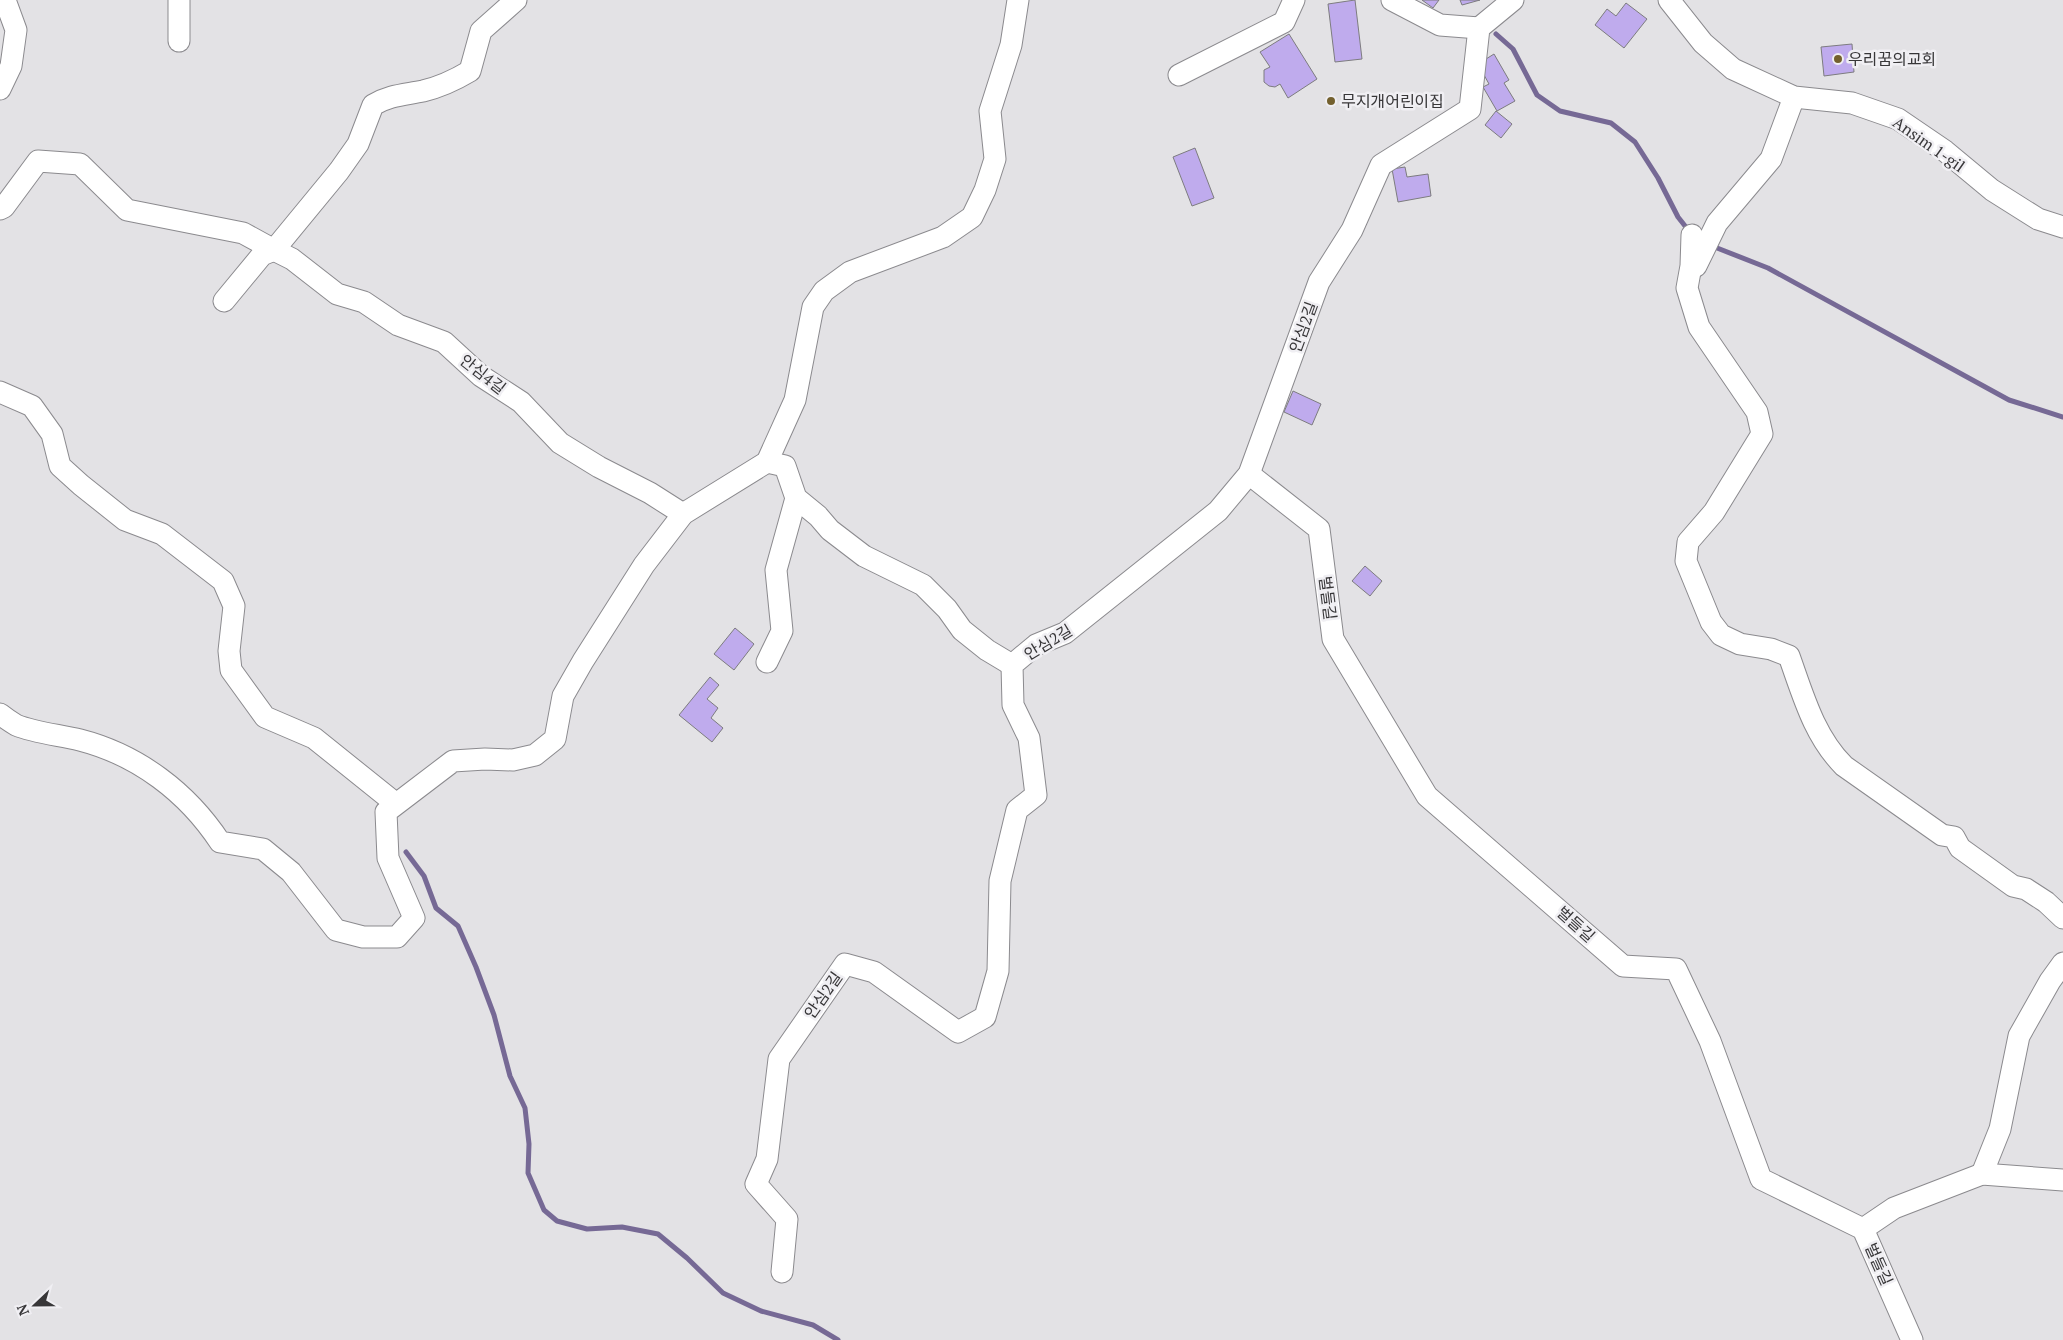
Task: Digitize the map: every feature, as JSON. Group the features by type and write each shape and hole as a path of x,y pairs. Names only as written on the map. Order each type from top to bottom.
{"street":[{"path":"0,89 12,66 16,30 5,0"},
{"path":"179,0 179,41"},
{"path":"224,301 262,255 274,250 339,171 358,144 373,105 389,96 423,91 449,83 470,71 482,31 516,0"},
{"path":"0,714 17,725 82,740 131,758 166,781 210,826 220,842 263,849 291,872 336,930 363,937 397,937 414,918 388,858 386,812 395,803 453,761 513,760 534,755 555,739 563,696 644,565 683,514 767,462 795,400 813,306 824,291 850,272 943,237 972,218 985,190 995,159 990,111 1011,45 1018,0"},
{"path":"1178,75 1284,22 1294,0"},
{"path":"1392,0 1440,25 1479,28 1512,0"},
{"name":"Ansim 1-gil","path":"1669,0 1703,43 1733,69 1794,97 1852,103 1898,119 1946,151 1992,190 2038,219 2063,227"},
{"name":"안심2길","path":"782,1272 788,1219 756,1184 767,1160 779,1060 845,964 874,972 958,1032 985,1017 998,971 1000,881 1017,810 1036,795 1029,738 1013,705 1012,665 1036,645 1065,633 1218,511 1249,474 1320,282 1352,230 1381,165 1470,109 1479,28"},
{"path":"1696,266 1717,222 1770,159 1794,97"},
{"name":"안심4길","path":"0,208 4,207 38,161 80,164 127,210 243,233 292,259 337,294 364,302 398,325 444,342 481,376 521,402 560,443 599,468 650,493 683,514"},
{"path":"1692,235 1691,266 1687,288 1699,327 1757,412 1762,434 1714,512 1688,542 1686,561 1711,622 1721,635 1740,644 1771,649 1789,656 1815,727 1831,752 1844,766 1942,835 1954,837 1960,848 2013,886 2026,890 2046,902 2063,918"},
{"path":"0,392 32,406 52,434 60,466 81,485 126,520 162,534 223,581 234,606 229,651 231,670 265,717 314,738 395,803"},
{"path":"767,462 785,466 796,498 818,516 830,530 864,556 923,585 947,609 962,630 987,650 1012,665"},
{"name":"벌들길","path":"1249,474 1319,529 1333,639 1427,796 1623,966 1676,969 1710,1041 1761,1179 1863,1228 1912,1340"},
{"path":"767,662 782,631 776,570 796,498"},
{"path":"1982,1174 2000,1129 2018,1036 2050,981 2063,963"},
{"path":"1863,1228 1894,1208 1982,1174 2063,1180"}],"building":[{"path":"1355,0 1362,59 1335,62 1328,4"},
{"path":"1422,0 1439,0 1433,8"},
{"path":"1460,0 1480,0 1462,5"},
{"path":"1626,3 1647,19 1624,48 1595,25 1607,9 1616,16"},
{"path":"1289,34 1317,79 1288,98 1280,84 1275,87 1269,86 1264,82 1264,70 1270,67 1260,52"},
{"name":"우리꿈의교회","path":"1852,44 1854,72 1824,76 1821,47"},
{"path":"1494,54 1509,80 1504,83 1515,101 1497,111 1483,87 1489,84 1478,64"},
{"path":"1496,111 1512,124 1501,138 1485,125"},
{"path":"1195,148 1214,198 1192,206 1173,157"},
{"path":"1405,167 1407,177 1428,174 1431,196 1398,202 1392,169"},
{"path":"1293,391 1321,404 1312,425 1284,412"},
{"path":"1365,566 1382,581 1370,596 1352,581"},
{"path":"735,628 754,644 734,670 714,654"},
{"path":"710,677 719,685 707,699 718,708 711,718 723,728 712,742 679,715"}],"waterway":[{"path":"1496,34 1513,49 1537,95 1560,111 1611,123 1635,142 1658,178 1678,217 1689,231"},
{"path":"1712,246 1768,268 2009,400 2063,417"},
{"path":"406,852 424,876 436,908 458,926 476,967 494,1015 510,1076 525,1108 529,1144 528,1173 544,1210 557,1221 587,1229 622,1227 658,1234 687,1258 723,1293 761,1311 813,1325 838,1340"}],"place":[{"name":"우리꿈의교회","path":"1838,59"},
{"name":"무지개어린이집","path":"1331,101"}]}
